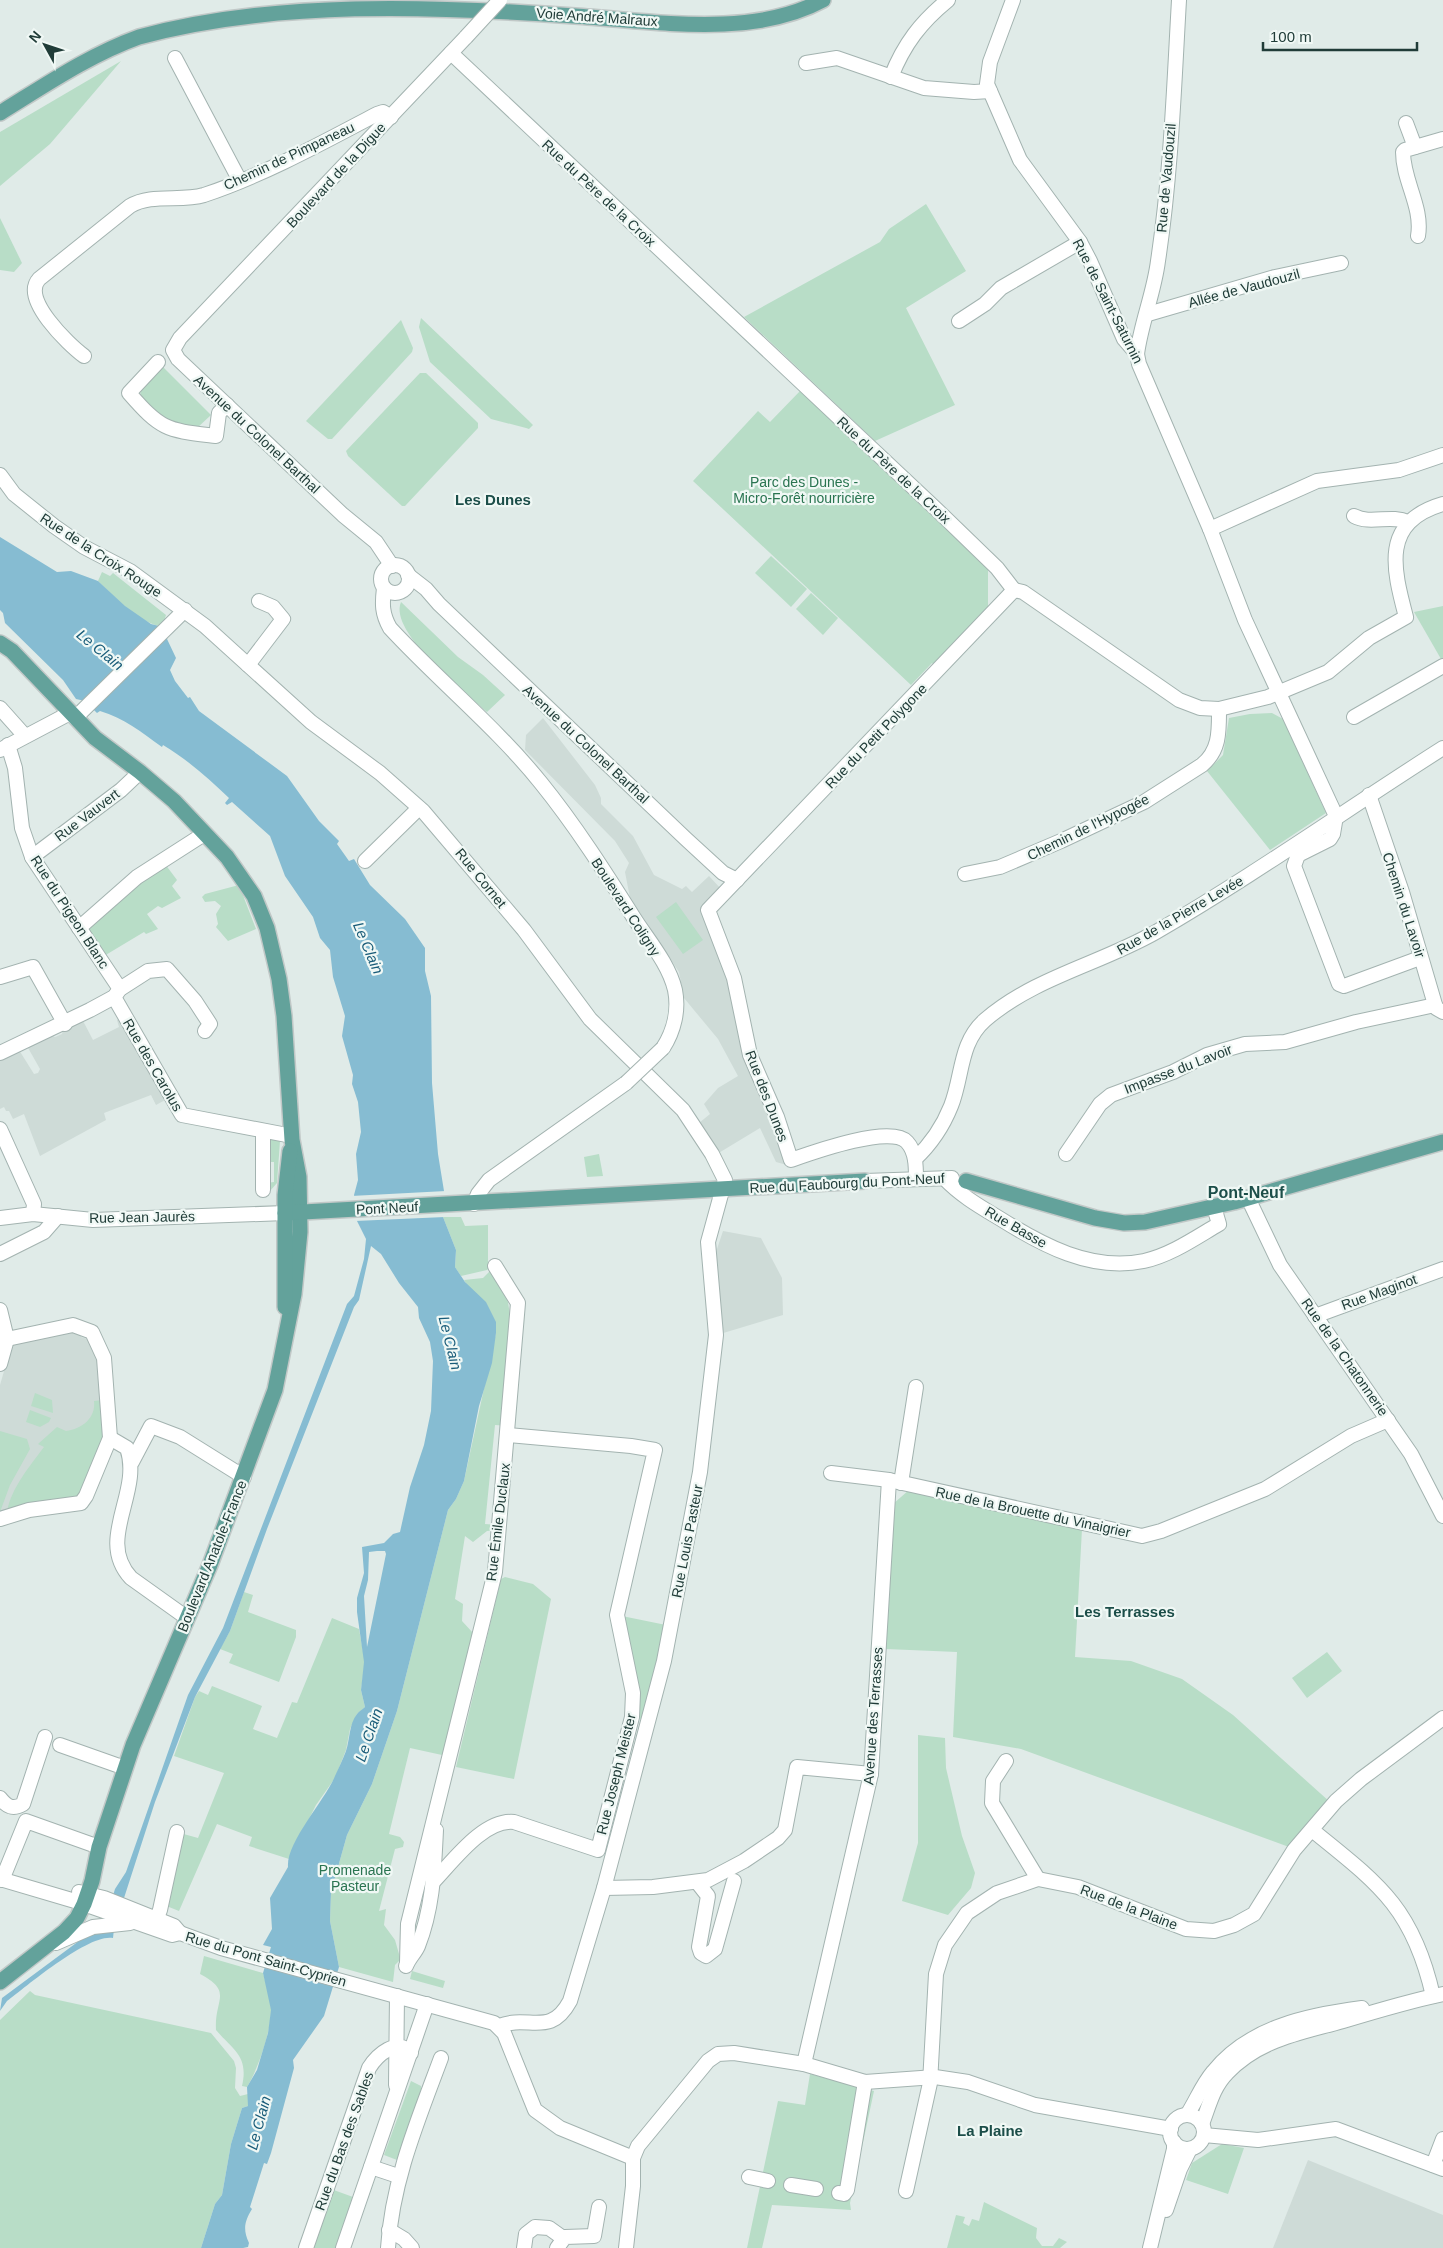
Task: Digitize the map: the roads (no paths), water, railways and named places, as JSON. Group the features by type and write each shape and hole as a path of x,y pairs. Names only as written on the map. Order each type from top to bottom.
{"main road":[{"path":"0,104 63,64 132,30 168,17 262,0"},
{"name":"Voie André Malraux","path":"464,0 715,14 760,11 799,0"},
{"name":"Voie André Malraux","path":"0,113 69,71 137,38 173,26 229,14 317,6 415,5 724,24 776,17 823,0"},
{"name":"Boulevard Anatole-France","path":"0,643 12,651 95,738 174,801 244,880 254,896 267,928 278,970 284,1016 292,1138 286,1167 292,1213 286,1341 275,1390 244,1478 125,1768 73,1923 0,1982"},
{"name":"Rue du Faubourg du Pont-Neuf","path":"966,1181 1110,1222 1145,1222 1248,1198 1443,1142"},
{"name":"Rue du Faubourg du Pont-Neuf","path":"467,1204 865,1181"},
{"name":"Pont Neuf","path":"292,1213 467,1204"}],"street":[{"name":"Boulevard de la Digue","path":"173,350 180,338 500,0"},
{"path":"891,77 901,52 909,40 948,0"},
{"name":"Rue de Vaudouzil","path":"1137,354 1148,314 1159,258 1166,188 1179,0"},
{"name":"Rue de Saint-Saturnin","path":"1011,1 987,74 990,91 1025,168 1080,242 1124,339 1137,354 1139,364 1210,529 1236,600 1278,693"},
{"name":"Rue du Père de la Croix","path":"451,53 942,515 1001,572 1014,590 1023,592 1179,700 1200,708 1219,709 1278,693 1328,672 1369,638 1406,617 1394,564 1397,542 1408,522"},
{"path":"175,58 240,181"},
{"path":"806,64 837,58 924,88 974,92 990,91"},
{"name":"Chemin de Pimpaneau","path":"84,356 66,342 38,304 33,291 36,282 136,203 202,196 240,181 377,114 385,113 391,117"},
{"path":"1406,123 1415,147"},
{"path":"1418,236 1419,217 1403,156 1405,150 1443,139"},
{"path":"959,321 985,304 1001,288 1080,242"},
{"name":"Allée de Vaudouzil","path":"1148,314 1275,277 1341,263"},
{"name":"Avenue du Colonel Barthal","path":"173,350 178,359 344,515 388,568 400,566 398,587 422,593 438,604 686,839 723,873 737,880"},
{"path":"158,362 129,393 156,422 169,429 216,436 219,413 227,405"},
{"path":"1210,529 1317,481 1399,470 1443,455"},
{"name":"Rue de la Croix Rouge","path":"0,475 14,494 54,526 84,547 130,572 185,610"},
{"path":"1354,516 1363,520 1402,519 1408,522 1427,510 1443,504"},
{"name":"Boulevard Coligny","path":"388,568 381,580 398,587 382,606 384,617 400,639 501,738 541,783 618,893 668,971 675,989 674,1023 663,1048 626,1083 485,1184 467,1204"},
{"name":"Rue du Petit Polygone","path":"737,880 1014,590"},
{"path":"248,665 284,619 273,607 259,601"},
{"path":"4,748 25,736 72,715 86,706 185,610"},
{"name":"Rue Cornet","path":"185,610 311,722 380,773 420,808 524,930 590,1019 683,1110 696,1128 724,1176 724,1189"},
{"path":"1354,717 1443,666"},
{"path":"1278,693 1336,816 1333,834 1330,839 1298,855 1294,866 1330,966 1339,984 1344,986 1420,958"},
{"path":"0,708 25,736"},
{"name":"Chemin de l'Hypogée","path":"965,874 1000,867 1061,842 1144,802 1202,765 1209,759 1216,747 1219,709"},
{"name":"Rue du Pigeon Blanc","path":"4,748 15,768 22,828 32,857 79,928 92,944 117,993"},
{"name":"Rue de la Pierre Levée","path":"915,1159 940,1129 952,1105 964,1051 984,1020 1032,987 1120,952 1156,932 1242,879 1443,748"},
{"name":"Rue Vauvert","path":"32,857 121,790 140,772"},
{"name":"Chemin du Lavoir","path":"1369,795 1402,892 1420,958 1439,1009"},
{"path":"365,861 420,808"},
{"path":"79,928 137,877 204,834"},
{"name":"Rue des Dunes","path":"737,880 711,906 708,912 734,978 750,1055 777,1117 791,1160 826,1147 855,1140 896,1136 907,1142 915,1159"},
{"path":"0,977 33,968 65,1024"},
{"path":"0,1053 65,1024 117,993 148,971 167,969 207,1018 210,1024 205,1032"},
{"name":"Rue des Carolus","path":"117,993 182,1115 292,1138"},
{"name":"Impasse du Lavoir","path":"1066,1154 1100,1104 1111,1095 1173,1072 1208,1055 1245,1044 1286,1042 1356,1022 1439,1009"},
{"path":"0,1129 34,1204 33,1214"},
{"path":"263,1131 263,1190"},
{"path":"915,1159 916,1179"},
{"name":"Boulevard Coligny","path":"493,1201 494,1185 508,1167"},
{"name":"Rue du Faubourg du Pont-Neuf","path":"865,1181 944,1178 966,1181"},
{"name":"Rue Basse","path":"944,1178 957,1192 1038,1242 1078,1258 1103,1262 1150,1259 1176,1249 1219,1224 1214,1207"},
{"name":"Rue Louis Pasteur","path":"498,2026 507,2022 546,2024 553,2021 566,2010 604,1888 664,1661 704,1448 716,1335 708,1242 724,1189"},
{"name":"Rue de la Chatonnerie","path":"1248,1198 1276,1258 1411,1454 1443,1516"},
{"name":"Rue Jean Jaurès","path":"0,1218 33,1214 93,1220 292,1213"},
{"path":"0,1254 44,1232 51,1227 58,1216"},
{"name":"Rue Émile Duclaux","path":"437,1809 432,1899 417,1947 406,1966 408,1924 430,1828 437,1809 495,1572 518,1303 495,1266"},
{"name":"Rue Maginot","path":"1315,1316 1443,1269"},
{"path":"0,1310 7,1338 0,1364"},
{"path":"0,1519 29,1510 81,1503 86,1496 110,1438 104,1358 92,1332 73,1325 7,1338"},
{"name":"Avenue des Terrasses","path":"804,2064 871,1774 895,1482 916,1387"},
{"name":"Rue de la Brouette du Vinaigrier","path":"831,1473 895,1482 1142,1536 1162,1531 1265,1489 1351,1436 1388,1420"},
{"path":"187,1618 131,1578 118,1556 117,1535 132,1462 152,1426 180,1437 244,1478"},
{"name":"Rue Joseph Meister","path":"434,1881 484,1831 504,1821 514,1822 598,1850 632,1717 633,1693 617,1615 655,1450 631,1446 508,1435"},
{"path":"110,1438 127,1448 132,1462"},
{"name":"Rue de la Plaine","path":"906,2191 930,2078 936,1974 945,1945 967,1913 980,1902 997,1893 1038,1880 1078,1887 1186,1929 1205,1932 1220,1931 1254,1914 1294,1850 1336,1801 1443,1718"},
{"path":"0,1798 6,1806 12,1808 23,1804 45,1737"},
{"path":"60,1745 125,1768"},
{"path":"1006,1761 993,1781 992,1803 1038,1880"},
{"path":"604,1888 653,1887 703,1881 744,1861 778,1838 785,1830 797,1767 871,1774"},
{"path":"82,1897 1,1880 26,1821 99,1847"},
{"path":"1154,2247 1180,2168 1190,2149 1200,2143 1203,2129 1221,2079 1242,2059 1261,2046 1288,2035 1438,1995 1419,1946 1390,1898 1370,1877 1312,1830"},
{"path":"155,1924 176,1832"},
{"path":"703,1881 708,1896 699,1947 701,1953 706,1956 715,1949 734,1881"},
{"name":"Rue du Pont Saint-Cyprien","path":"82,1897 155,1924 172,1935 177,1930 221,1948 490,2021 498,2026"},
{"path":"29,1958 75,1933 138,1917"},
{"path":"396,2098 397,1996"},
{"path":"1187,2115 1213,2072 1233,2051 1258,2035 1300,2020 1345,2010 1407,2002"},
{"path":"343,2248 427,2004"},
{"path":"498,2026 504,2033 535,2110 560,2128 633,2158"},
{"path":"396,2046 404,2047 411,2053"},
{"name":"Rue du Bas des Sables","path":"306,2248 369,2068 376,2056 396,2046"},
{"path":"626,2248 633,2186 633,2158 638,2146 692,2077 713,2057 734,2053 804,2064 864,2082 930,2078 968,2082 1020,2101 1172,2136 1180,2147 1190,2149"},
{"path":"388,2248 391,2210 398,2176 441,2058"},
{"path":"839,2194 844,2194 847,2190 864,2082"},
{"path":"1154,2247 1174,2149 1172,2136 1176,2119 1187,2115 1195,2117 1203,2129 1258,2140 1336,2129 1438,2167 1443,2139"},
{"path":"371,2167 398,2176"},
{"path":"749,2178 768,2181"},
{"path":"791,2185 816,2189"},
{"path":"524,2248 526,2234 536,2227 549,2228 560,2243 593,2242 600,2207"},
{"path":"389,2230 404,2239 412,2248"}],"water":[{"name":"Le Clain","path":"0,537 57,572 71,571 98,581 125,606 151,624 159,626 165,619 164,631 168,636 167,639 176,658 170,670 175,681 188,698 190,697 199,711 287,776 319,821 339,841 337,844 349,861 354,859 370,885 405,919 425,948 425,971 431,996 432,1083 438,1154 444,1191 443,1217 456,1250 455,1267 465,1282 486,1302 496,1322 492,1363 479,1406 464,1481 456,1499 448,1510 397,1711 372,1784 347,1835 331,1892 330,1921 339,1967 324,2016 293,2060 294,2068 271,2153 267,2164 264,2163 250,2207 252,2209 246,2222 245,2230 249,2243 248,2247 243,2248 201,2248 215,2204 222,2195 231,2144 242,2108 248,2106 247,2087 257,2070 268,2033 271,2010 263,1973 271,1947 263,1945 272,1929 270,1898 288,1867 293,1845 335,1776 346,1751 354,1718 365,1707 361,1690 364,1662 357,1612 357,1598 364,1573 362,1547 384,1543 393,1534 400,1532 410,1487 424,1445 431,1411 433,1361 430,1342 419,1318 418,1307 399,1283 381,1254 371,1246 359,1300 354,1307 267,1529 230,1631 195,1697 155,1802 114,1929 113,1938 102,1939 74,1952 7,2001 0,2011 2,1998 87,1935 102,1931 115,1889 126,1872 188,1695 223,1628 347,1304 354,1296 364,1259 366,1239 357,1221 354,1195 358,1180 356,1154 361,1132 358,1102 352,1084 353,1075 342,1036 345,1016 333,977 330,950 320,938 313,917 285,876 270,836 232,802 227,805 225,803 229,798 181,757 163,745 162,747 125,722 100,711 97,713 85,701 76,699 63,680 5,623 3,613 0,610","holes":["385,1551 386,1554 367,1647 364,1596 368,1580 369,1552"]}],"district":[{"name":"Les Dunes","path":"493,500"},
{"name":"Pont-Neuf","path":"1246,1192"},
{"name":"Les Terrasses","path":"1125,1612"},
{"name":"La Plaine","path":"990,2131"}],"park label":[{"name":"Parc des Dunes - Micro-Forêt nourricière","path":"804,490"},
{"name":"Promenade Pasteur","path":"355,1878"}]}
